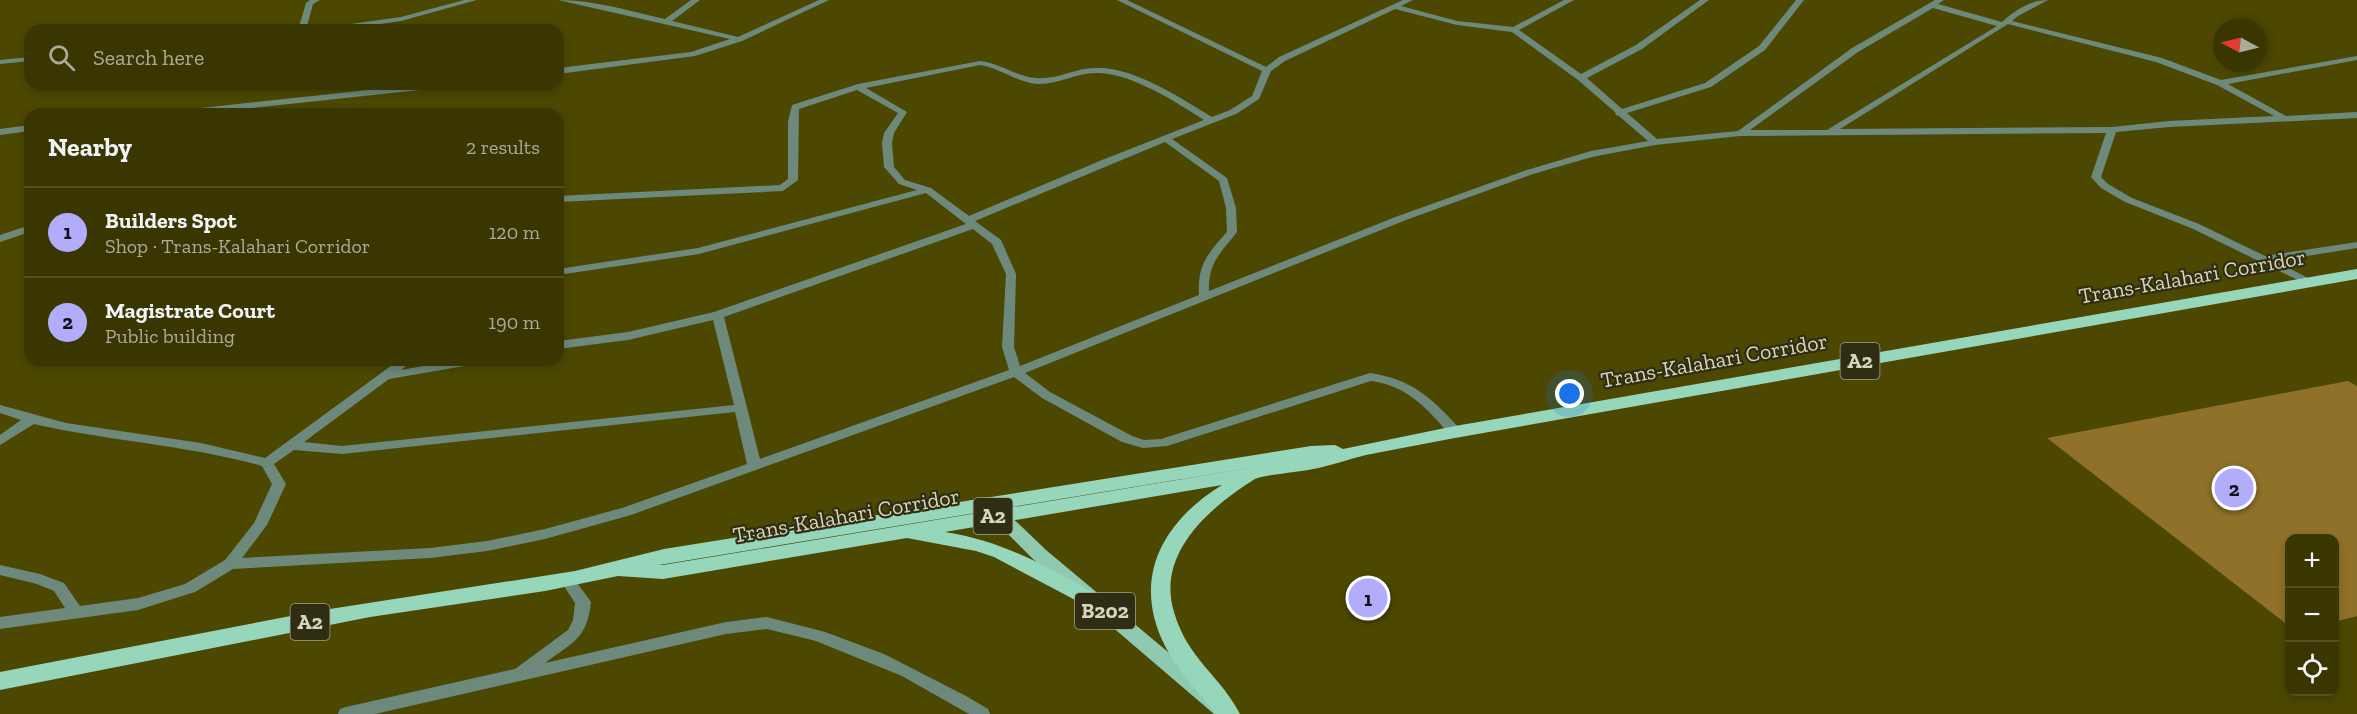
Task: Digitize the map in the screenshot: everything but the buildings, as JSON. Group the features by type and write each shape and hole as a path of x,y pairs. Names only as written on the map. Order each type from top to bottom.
{"highway":[{"name":"Trans-Kalahari Corridor","path":"0,681 199,640 423,601 621,570 664,556 1315,464 1363,450 1455,432 2357,274"},
{"name":"Trans-Kalahari Corridor","path":"621,570 663,572 899,531 992,509 1311,452 1363,450"},
{"path":"1228,714 1172,638 1163,614 1162,567 1169,548 1181,528 1201,507 1253,474"},
{"path":"899,531 978,544 1001,552 1096,603"}],"main road":[{"name":"B202","path":"992,509 1040,555 1228,714"}],"street":[{"path":"304,24 310,3 316,0"},
{"path":"369,24 401,20 473,0"},
{"path":"562,0 590,4 739,39"},
{"path":"667,21 696,0"},
{"path":"564,70 675,57 739,39 825,0"},
{"path":"1121,0 1267,70"},
{"path":"564,344 628,336 718,315 971,222 1165,138 1233,112 1256,97 1267,70 1310,44 1409,0"},
{"path":"1514,30 1570,0"},
{"path":"1581,78 1639,47 1705,0"},
{"path":"1619,113 1708,85 1762,48 1800,0"},
{"path":"1740,133 1855,50 1940,0"},
{"path":"1828,133 2006,24 2015,14 2044,0"},
{"path":"1932,5 2159,60 2220,84 2286,118"},
{"path":"1395,7 1457,23 1514,30 1581,78 1655,142"},
{"path":"2220,84 2357,58"},
{"path":"0,62 24,60"},
{"path":"564,199 783,188 793,180 792,122 795,107 858,87 980,63 998,66 1034,81 1103,71 1119,74 1172,97 1212,121"},
{"path":"858,87 903,112 889,133 887,143 889,167 902,182 928,190 997,242 1011,274 1008,347 1016,372 1046,395 1127,439 1143,444 1161,443 1370,377 1386,378 1403,384 1431,405 1455,432"},
{"path":"228,108 393,90"},
{"path":"231,564 430,553 487,546 545,534 626,512 1016,372 1204,295 1402,218 1530,172 1591,154 1655,142 1740,133 2112,130 2169,124 2357,115"},
{"path":"0,132 24,129"},
{"path":"2112,130 2096,177 2102,185 2308,282"},
{"path":"1165,138 1221,177 1227,188 1232,232 1210,258 1202,273 1204,295"},
{"path":"564,271 699,250 928,190"},
{"path":"0,239 24,230"},
{"path":"2263,260 2357,245"},
{"path":"718,315 755,467"},
{"path":"267,463 399,366"},
{"path":"386,376 442,366"},
{"path":"291,445 342,450 740,408"},
{"path":"0,410 29,421 104,435 232,451 267,463 279,484 260,525 231,564 190,588 138,604 0,623"},
{"path":"0,441 29,421"},
{"path":"0,570 40,579 59,588 76,612"},
{"path":"514,676 573,634 581,621 583,602 567,580"},
{"path":"346,714 396,708 514,676 726,628 765,623 805,632 877,657 982,714"}],"place":[{"name":"Magistrate Court","path":"2234,488"},
{"name":"Builders Spot","path":"1368,598"}]}
